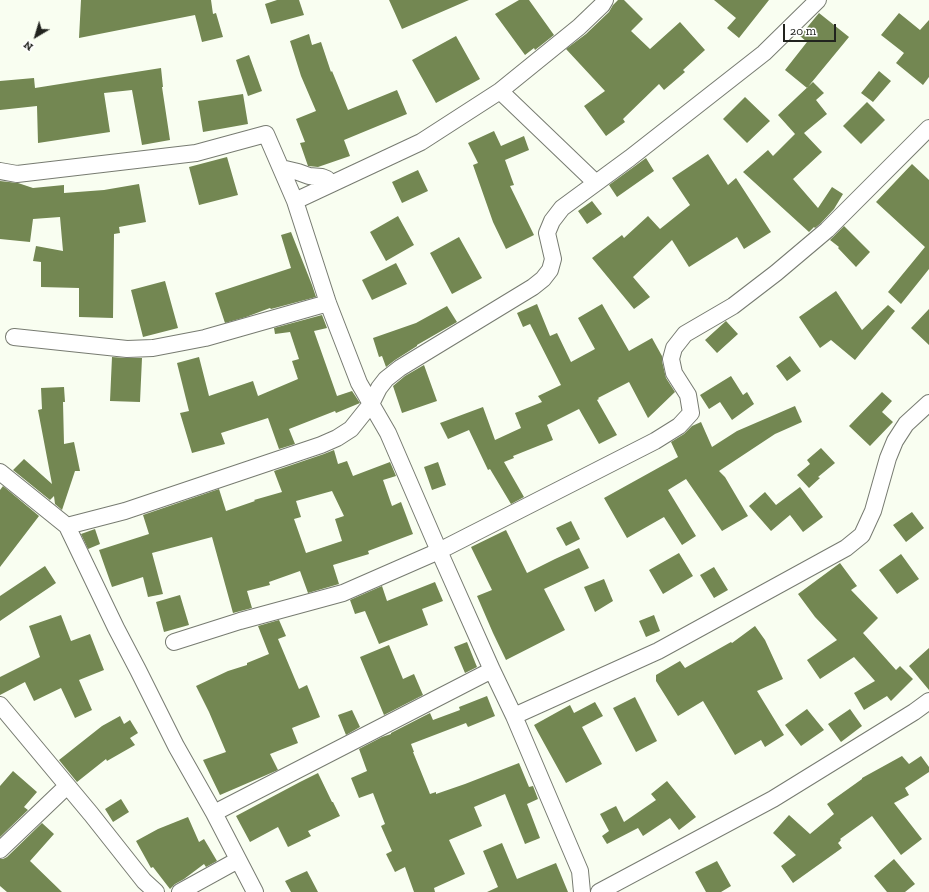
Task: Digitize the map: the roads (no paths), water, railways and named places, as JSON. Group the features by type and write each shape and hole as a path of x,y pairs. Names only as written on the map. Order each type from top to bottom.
{"street":[{"path":"295,201 421,142 500,91 579,26 602,5 605,0"},
{"path":"67,526 125,511 321,445 337,438 351,429 371,404 379,388 386,379 400,368 533,287 543,279 550,270 553,259 547,233 552,221 562,208 636,153 764,53 818,0"},
{"path":"500,91 596,183"},
{"path":"174,642 240,621 343,592 439,552 655,441 678,426 691,413 688,395 674,373 672,359 674,348 685,334 733,306 782,268 827,230 929,128"},
{"path":"0,171 17,174 196,153 266,134 295,201 328,303 360,383 388,433 439,552 514,716 580,871 582,892"},
{"path":"281,168 309,176 322,177 327,179 332,184"},
{"path":"14,337 127,348 153,348 206,338 328,303"},
{"path":"514,716 658,651 846,548 862,535 873,511 888,458 895,441 906,424 929,403"},
{"path":"0,472 67,526 116,628 176,746 214,813 255,892"},
{"path":"214,813 492,670"},
{"path":"599,892 773,800 914,712 929,701"},
{"path":"0,705 144,881 156,892"},
{"path":"0,850 67,786"},
{"path":"180,892 238,860"}]}
